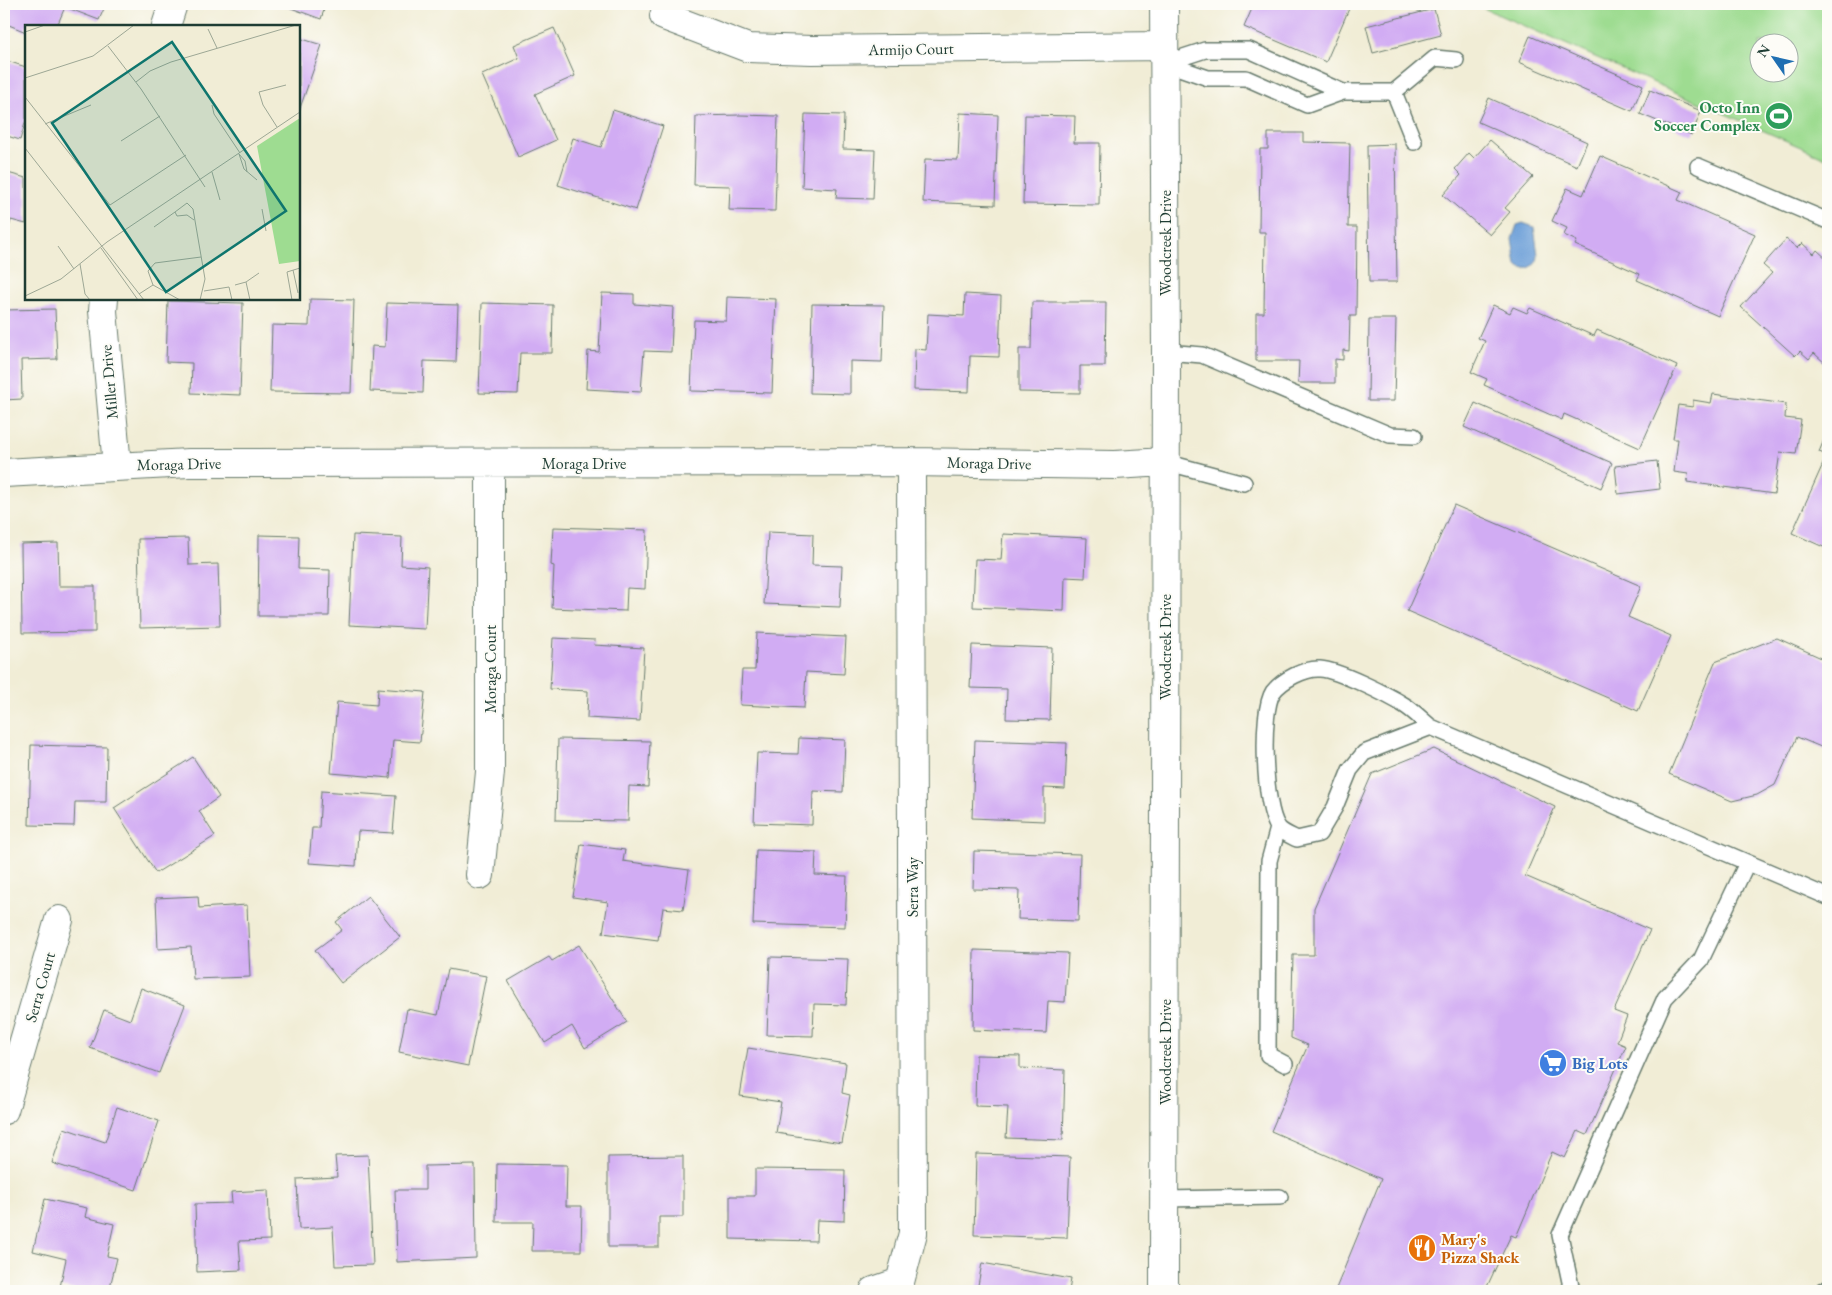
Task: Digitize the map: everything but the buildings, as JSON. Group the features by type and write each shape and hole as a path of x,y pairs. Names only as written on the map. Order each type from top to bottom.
{"street":[{"path":"166,25 173,4"},
{"name":"Woodcreek Drive","path":"1164,4 1166,352 1164,1291"},
{"name":"Armijo Court","path":"664,16 748,48 1164,55"},
{"name":"Miller Drive","path":"104,300 103,311 117,466"},
{"name":"Moraga Drive","path":"4,472 189,463 911,462 1115,465 1165,462"},
{"name":"Serra Way","path":"874,1291 900,1282 913,1233 911,462"},
{"name":"Moraga Court","path":"480,875 490,772 490,463"},
{"name":"Serra Court","path":"4,1110 59,920"}],"lane":[{"path":"1164,55 1205,50 1249,50 1343,92"},
{"path":"1164,55 1208,78 1246,78 1307,104 1343,92 1394,92 1435,58 1456,60"},
{"path":"1394,92 1414,142"},
{"path":"1698,166 1828,221"},
{"path":"1166,352 1202,355 1390,435 1414,436"},
{"path":"1165,462 1244,483"},
{"path":"1431,727 1364,753 1350,770 1336,807 1319,834 1297,839 1278,828 1268,804 1266,723 1273,693 1296,675 1320,669 1344,676 1404,705 1431,727 1828,897"},
{"path":"1278,828 1269,861 1268,1055 1285,1064"},
{"path":"1572,1291 1560,1235 1665,998 1702,960 1713,932 1747,863"},
{"path":"1165,1198 1280,1197"},
{"path":"1822,1291 1828,1288"}],"green space":[{"name":"Octo Inn Soccer Complex","path":"1474,4 1828,4 1828,159"}],"water":[{"path":"1523,223 1534,227 1538,255 1536,262 1527,268 1516,265 1512,239 1517,225"}],"place":[{"name":"Octo Inn Soccer Complex","path":"1779,116"},
{"name":"Big Lots","path":"1553,1063"},
{"name":"Mary's Pizza Shack","path":"1422,1248"}]}
